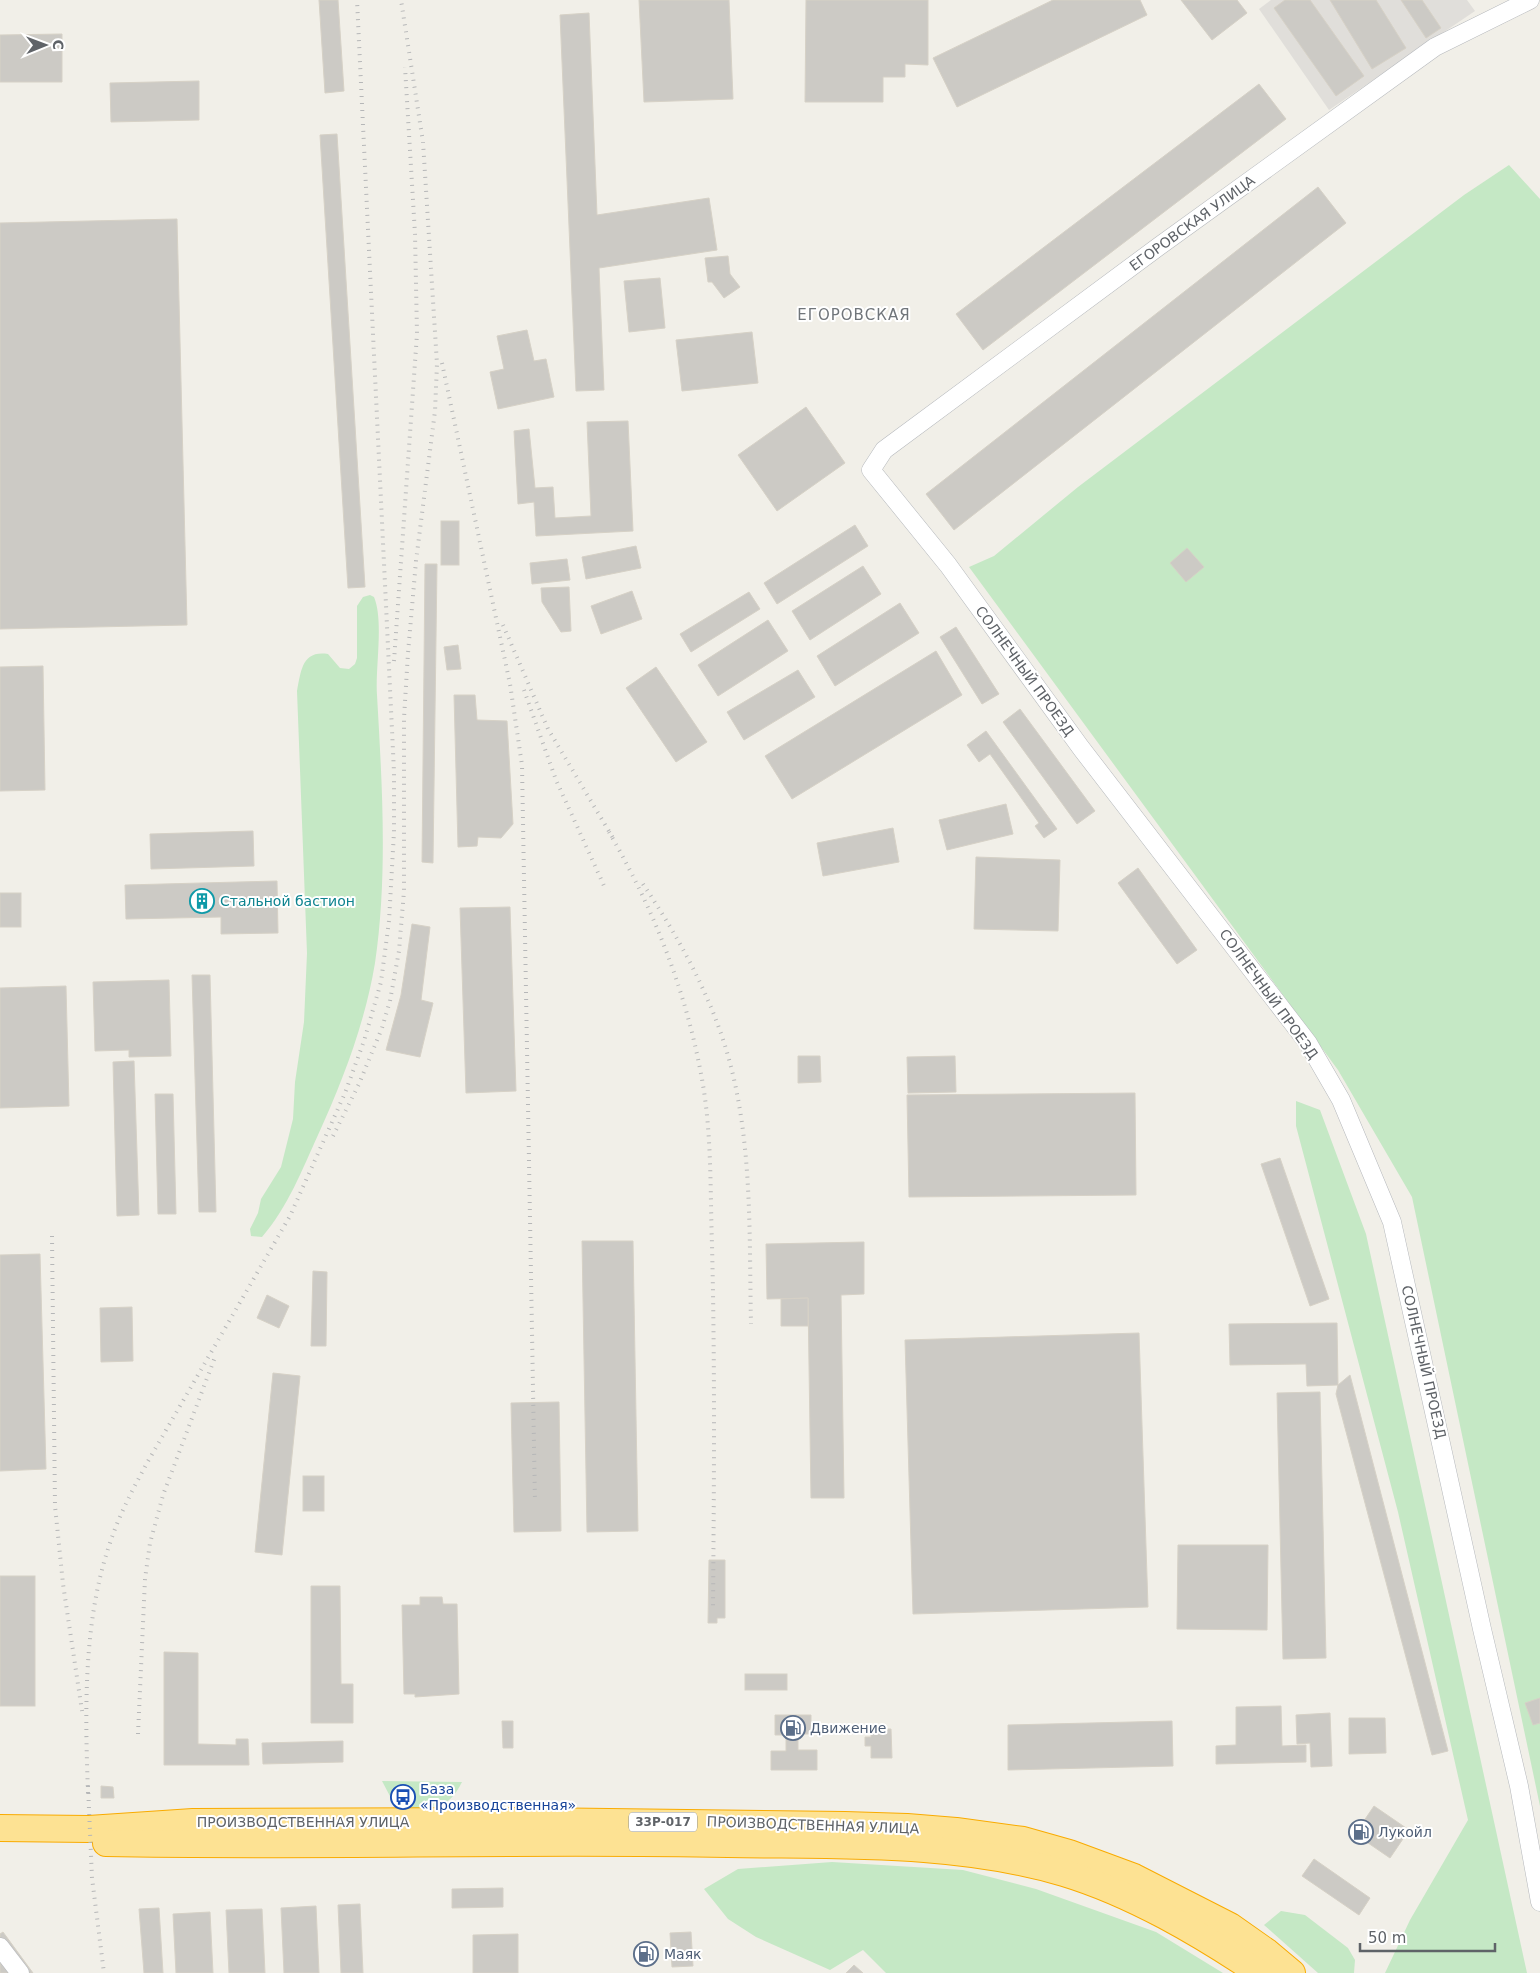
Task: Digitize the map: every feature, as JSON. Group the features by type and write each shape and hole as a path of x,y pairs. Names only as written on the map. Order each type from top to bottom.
{"highway":[{"name":"ПРОИЗВОДСТВЕННАЯ УЛИЦА","path":"0,1828 89,1829 193,1822 373,1833"},
{"name":"ПРОИЗВОДСТВЕННАЯ УЛИЦА","path":"0,1844 373,1833 907,1826 1022,1840 1069,1853 1134,1877 1181,1899 1246,1936 1292,1973"},
{"name":"ПРОИЗВОДСТВЕННАЯ УЛИЦА","path":"532,1832 961,1853 1017,1862 1066,1874 1126,1897 1177,1923 1259,1973"}],"street":[{"name":"ЕГОРОВСКАЯ УЛИЦА","path":"871,470 884,450 1158,247 1419,59 1435,48 1527,2"},
{"name":"СОЛНЕЧНЫЙ ПРОЕЗД","path":"871,470 948,565 1081,748 1308,1043 1341,1100 1392,1222 1482,1629 1520,1786 1540,1902"},
{"path":"0,1947 20,1973"}],"shaded area":[{"path":"1271,0 1467,0 1475,11 1329,110 1259,9"}],"green space":[{"path":"1509,165 1540,199 1540,1806 1412,1197 1338,1070 969,567 994,556 1078,487 1464,195"},
{"path":"370,595 374,597 378,619 377,684 383,829 382,896 371,985 352,1051 336,1093 294,1188 262,1237 251,1236 250,1229 258,1213 261,1199 281,1167 293,1119 295,1082 304,1022 307,953 297,691 304,664 313,655 328,654 340,668 349,669 355,664 357,658 357,606 363,597"},
{"path":"1296,1101 1320,1110 1366,1234 1527,1973 1385,1973 1410,1920 1468,1820 1398,1512 1296,1126"},
{"path":"382,1781 462,1782 451,1799 438,1806 402,1809 392,1800"},
{"path":"832,1862 963,1870 1036,1889 1156,1932 1223,1973 886,1973 863,1950 830,1970 756,1937 728,1919 704,1889 738,1869"},
{"path":"1281,1911 1305,1915 1348,1948 1355,1960 1354,1973 1318,1973 1264,1925"}],"building":[{"path":"319,0 338,0 344,91 325,93"},
{"path":"639,0 729,0 733,99 644,102"},
{"path":"806,0 928,0 928,65 905,64 905,77 883,77 883,102 805,102"},
{"path":"1053,0 1140,0 1147,15 957,107 933,58"},
{"path":"1181,0 1237,0 1247,13 1212,40"},
{"path":"1285,0 1310,0 1364,76 1336,96 1274,8"},
{"path":"1330,0 1376,0 1406,48 1372,69"},
{"path":"1401,0 1422,0 1441,28 1426,38"},
{"path":"589,13 597,215 709,198 717,250 599,268 604,390 576,391 560,15"},
{"path":"62,34 62,82 0,82 0,35"},
{"path":"199,81 199,120 111,122 110,83"},
{"path":"1259,84 1286,119 983,350 956,314"},
{"path":"337,134 365,587 348,588 320,135"},
{"path":"1318,187 1346,223 954,530 926,494"},
{"path":"177,219 187,625 0,629 0,223"},
{"path":"728,256 730,274 740,287 724,298 712,282 708,282 705,258"},
{"path":"660,278 665,328 629,332 624,281"},
{"path":"527,330 534,361 546,359 554,397 498,409 490,372 504,369 497,336"},
{"path":"752,332 758,383 682,391 676,340"},
{"path":"806,407 845,463 777,511 738,455"},
{"path":"628,421 633,531 536,536 534,502 518,504 514,431 529,429 535,488 553,487 555,518 591,516 587,422"},
{"path":"441,521 459,521 459,565 441,565"},
{"path":"855,525 868,546 777,604 764,583"},
{"path":"636,546 641,568 586,579 582,557"},
{"path":"1187,548 1204,567 1186,582 1170,563"},
{"path":"567,559 570,580 532,584 530,563"},
{"path":"425,564 437,564 433,863 422,862"},
{"path":"863,566 881,594 810,640 792,611"},
{"path":"569,587 571,631 561,632 542,602 541,588"},
{"path":"632,591 642,619 601,634 591,606"},
{"path":"749,592 760,609 691,652 680,634"},
{"path":"900,603 919,633 835,686 817,656"},
{"path":"768,620 788,651 718,696 698,665"},
{"path":"956,627 999,694 982,704 940,637"},
{"path":"458,645 461,669 447,670 444,647"},
{"path":"936,651 962,695 792,799 765,756"},
{"path":"43,666 45,790 0,791 0,667"},
{"path":"656,667 707,742 676,762 626,688"},
{"path":"798,670 815,697 744,740 727,712"},
{"path":"454,695 475,695 477,720 507,721 513,824 501,838 478,837 477,846 458,847"},
{"path":"1020,709 1095,811 1077,824 1003,722"},
{"path":"986,731 1057,829 1044,838 1035,826 1039,823 990,754 979,762 967,745"},
{"path":"1006,804 1013,834 947,850 939,820"},
{"path":"893,828 899,862 823,876 817,843"},
{"path":"253,831 254,866 151,869 150,834"},
{"path":"976,857 1060,860 1058,931 974,929"},
{"path":"1138,868 1197,950 1177,964 1118,883"},
{"name":"Стальной бастион","path":"277,881 278,933 221,934 221,917 126,919 125,885"},
{"path":"0,893 21,893 21,927 0,927"},
{"path":"510,907 516,1091 466,1093 460,908"},
{"path":"412,924 430,927 421,1000 433,1003 420,1057 386,1050 401,995"},
{"path":"192,975 210,975 216,1212 199,1212"},
{"path":"169,980 171,1056 129,1057 129,1050 95,1051 93,982"},
{"path":"66,986 69,1106 0,1108 0,988"},
{"path":"798,1056 820,1056 821,1082 798,1083"},
{"path":"955,1056 956,1092 908,1093 907,1057"},
{"path":"134,1061 139,1215 117,1216 113,1062"},
{"path":"1135,1093 1136,1195 909,1197 907,1095"},
{"path":"155,1094 173,1094 176,1214 158,1214"},
{"path":"1280,1158 1329,1299 1310,1306 1261,1164"},
{"path":"582,1241 633,1241 638,1531 587,1532"},
{"path":"864,1242 864,1294 841,1295 844,1498 811,1498 808,1298 767,1299 766,1244"},
{"path":"40,1254 46,1469 0,1471 0,1255"},
{"path":"313,1271 327,1272 326,1346 311,1346"},
{"path":"267,1295 289,1306 279,1328 257,1318"},
{"path":"808,1298 808,1326 781,1326 781,1299"},
{"path":"132,1307 133,1361 101,1362 100,1308"},
{"path":"1337,1323 1338,1385 1307,1386 1306,1364 1230,1365 1229,1324"},
{"path":"1139,1333 1148,1607 913,1614 905,1340"},
{"path":"273,1373 300,1376 282,1555 255,1552"},
{"path":"1350,1375 1448,1751 1432,1755 1336,1394 1338,1385"},
{"path":"1320,1392 1326,1658 1283,1659 1277,1393"},
{"path":"559,1402 561,1531 514,1532 511,1403"},
{"path":"303,1476 324,1476 324,1511 303,1511"},
{"path":"1178,1545 1268,1545 1267,1630 1177,1629"},
{"path":"709,1560 725,1560 725,1618 717,1618 717,1623 708,1623"},
{"path":"0,1576 35,1576 35,1706 0,1706"},
{"path":"311,1586 340,1586 341,1684 353,1684 353,1723 311,1723"},
{"path":"420,1597 442,1597 443,1604 457,1604 459,1694 415,1697 415,1694 404,1694 402,1605 420,1605"},
{"path":"164,1652 198,1653 198,1744 236,1745 236,1739 248,1739 249,1765 164,1765"},
{"path":"745,1674 787,1674 787,1690 745,1690"},
{"path":"1540,1698 1540,1723 1533,1725 1525,1703"},
{"path":"1281,1706 1282,1746 1306,1745 1306,1762 1216,1764 1216,1746 1236,1745 1236,1707"},
{"path":"1330,1713 1332,1766 1311,1767 1310,1743 1297,1744 1296,1715"},
{"path":"775,1715 811,1715 811,1734 798,1734 798,1750 817,1750 817,1770 771,1770 771,1751 786,1751 786,1735 775,1735"},
{"path":"1349,1718 1385,1718 1386,1753 1349,1754"},
{"path":"502,1721 513,1721 513,1748 503,1748"},
{"path":"1172,1721 1173,1766 1008,1770 1008,1725"},
{"path":"871,1729 891,1729 892,1758 871,1758 871,1746 865,1746 865,1737 871,1737"},
{"path":"343,1741 343,1762 263,1764 262,1743"},
{"path":"101,1786 113,1787 114,1798 101,1798"},
{"path":"1374,1806 1409,1830 1390,1858 1355,1834"},
{"path":"1314,1859 1370,1898 1359,1915 1302,1876"},
{"path":"503,1888 503,1907 452,1908 452,1889"},
{"path":"360,1904 363,1973 341,1973 338,1905"},
{"path":"316,1906 319,1973 284,1973 281,1908"},
{"path":"159,1908 163,1973 144,1973 139,1909"},
{"path":"262,1909 265,1973 229,1973 226,1910"},
{"path":"210,1912 213,1973 176,1973 173,1914"},
{"path":"3,1932 33,1973 0,1973 0,1934"},
{"path":"691,1932 693,1966 672,1967 670,1933"},
{"path":"518,1934 518,1973 473,1973 473,1935"},
{"path":"854,1965 863,1973 846,1973"}],"railway":[{"path":"88,1793 86,1730 90,1635 101,1573 114,1533 147,1463 290,1216 345,1093 364,1041 381,982 389,921 394,832 394,772 357,0"},
{"path":"333,1136 359,1084 382,1028 390,1001 399,951 404,891 404,718 408,653 416,561 435,411 437,364 423,142 401,0"},
{"path":"394,661 417,334 415,234 405,67"},
{"path":"442,363 510,684 522,765 535,1502"},
{"path":"503,625 548,729 613,838"},
{"path":"524,690 556,780 605,888"},
{"path":"609,832 640,890 666,949 686,1011 705,1095 710,1159 713,1290 713,1609"},
{"path":"643,884 668,923 701,984 719,1027 735,1083 741,1117 748,1186 751,1324"},
{"path":"52,1236 55,1506 63,1584 82,1711"},
{"path":"138,1734 145,1579 150,1543 163,1495 215,1357"},
{"path":"88,1786 92,1878 104,1973"}],"place":[{"name":"Стальной бастион","path":"202,901"},
{"name":"Движение","path":"793,1728"},
{"name":"База «Производственная»","path":"403,1797"},
{"name":"Лукойл","path":"1361,1832"},
{"name":"Маяк","path":"646,1954"}],"district":[{"name":"ЕГОРОВСКАЯ","path":"854,315"}]}
